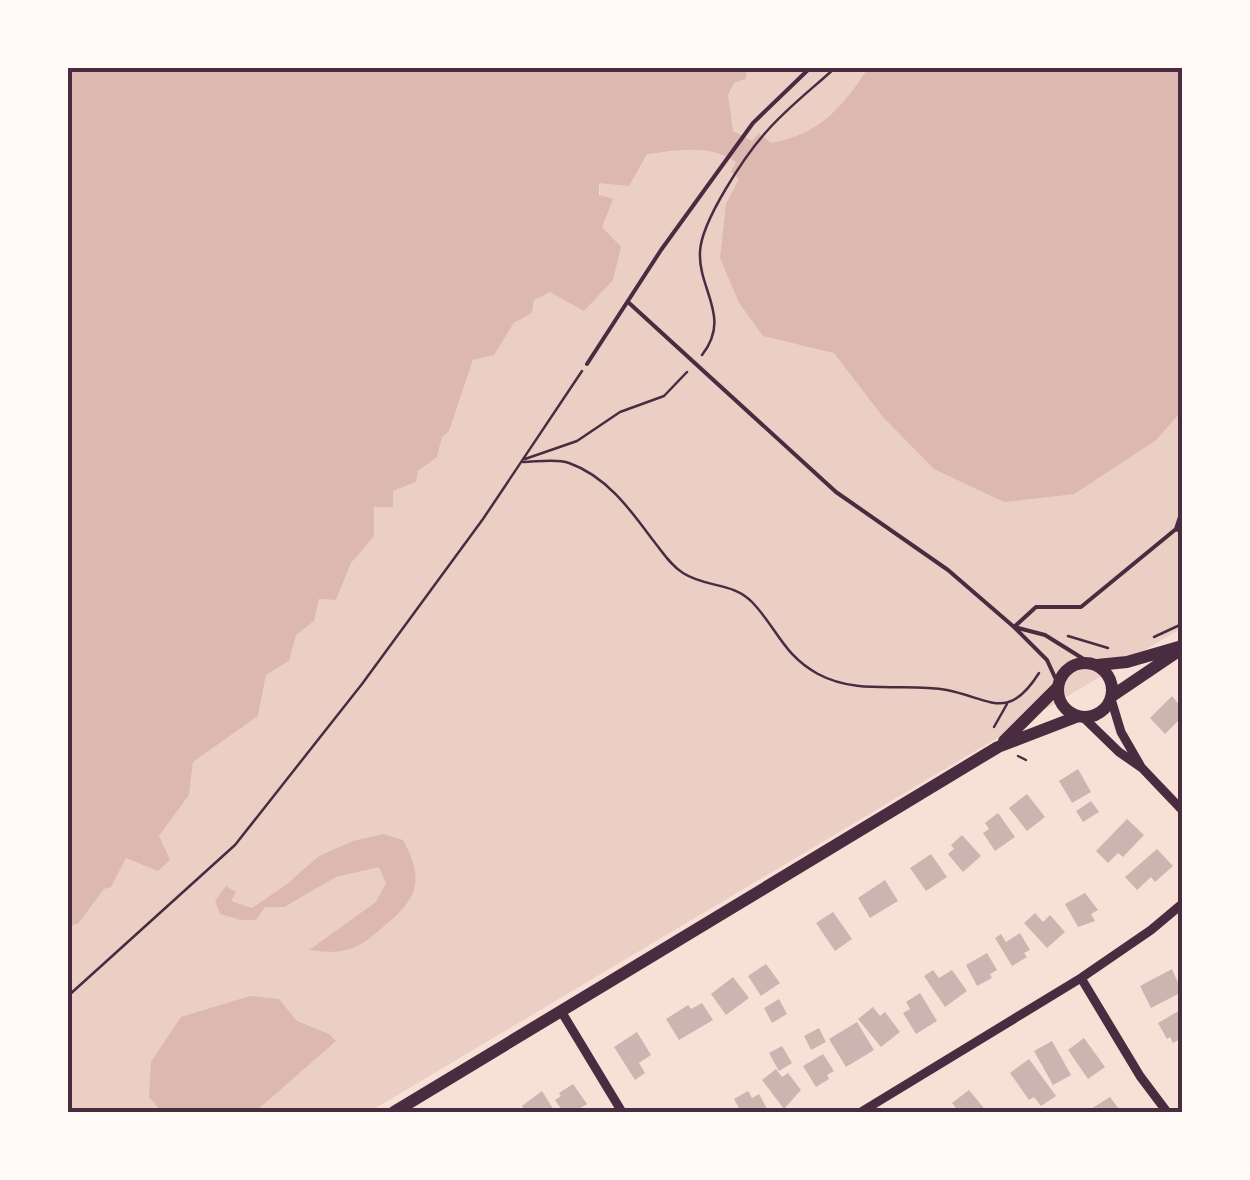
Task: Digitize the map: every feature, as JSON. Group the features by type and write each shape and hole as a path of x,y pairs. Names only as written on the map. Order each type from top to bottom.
{"main road":[{"path":"394,1112 995,741 1058,686 1066,670 1081,663 1127,662 1182,647"},
{"path":"995,741 1100,713 1111,698 1182,647"},
{"path":"1093,664 1108,676 1111,698"},
{"path":"1058,686 1062,706 1080,717"}],"street":[{"path":"1111,698 1121,732 1142,768"},
{"path":"1080,717 1142,768 1182,810"},
{"path":"861,1112 1081,978 1182,904"},
{"path":"1081,978 1130,1061 1167,1112"},
{"path":"561,1011 622,1112"}],"lane":[{"path":"587,364 753,123 810,68"},
{"path":"628,302 836,492 948,570 1014,627 1048,660 1058,686"},
{"path":"1014,627 1036,607 1075,608 1086,604 1176,529 1182,511"},
{"path":"1176,529 1182,532"},
{"path":"1014,627 1046,636 1093,664"}],"path":[{"path":"732,180 767,130 835,68"},
{"path":"68,996 235,845 362,684 587,364"},
{"path":"522,461 567,462 618,494 682,573 706,584 737,589 754,604 790,655 820,676 855,686 946,690 982,702 1008,702 1025,695 1044,665"},
{"path":"1147,640 1182,624"},
{"path":"1064,640 1073,635 1112,649"},
{"path":"995,741 1008,702"},
{"path":"1012,753 1026,760"}],"shaded area":[{"path":"74,68 746,68 746,79 734,83 728,95 733,131 752,141 759,133 771,143 803,133 828,117 868,68 1182,68 1182,411 1155,441 1074,494 1004,502 934,469 883,417 834,353 763,336 739,303 720,258 726,204 739,179 731,172 736,162 704,150 647,154 629,186 599,183 599,195 613,199 602,227 621,247 613,280 584,311 550,292 534,300 532,313 514,323 494,355 473,360 437,457 418,471 416,482 393,491 393,507 374,507 374,536 351,563 336,600 319,599 314,621 296,635 289,661 266,675 258,716 193,762 189,795 159,836 170,860 158,871 126,858 111,887 104,889 78,924 68,926 68,75"},
{"path":"746,68 1182,68 1182,628 369,1112 68,1112 68,926 78,924 104,889 111,886 126,857 159,836 189,795 193,762 258,716 266,675 289,661 296,634 314,621 319,599 336,600 351,563 373,536 374,506 393,491 416,482 418,471 437,457 473,360 494,355 514,323 532,313 533,300 550,291 602,227 599,182 647,154 695,149 734,83 746,79"},
{"path":"383,834 403,840 414,867 414,888 404,908 358,945 337,952 309,950 376,902 386,883 379,867 336,877 284,907 265,907 256,920 220,914 215,901 226,886 236,892 231,901 252,908 319,856 353,841"},
{"path":"250,996 279,999 297,1021 329,1034 336,1041 255,1112 162,1112 149,1097 151,1062 181,1017"}],"building":[{"path":"1172,696 1182,708 1182,717 1165,734 1150,718"},
{"path":"1078,769 1091,792 1072,803 1059,781"},
{"path":"1027,794 1045,817 1027,831 1009,808"},
{"path":"1091,801 1099,812 1083,822 1076,811"},
{"path":"998,813 1015,837 995,851 983,833 989,829 985,823"},
{"path":"1127,819 1144,835 1123,857 1118,853 1108,863 1096,851"},
{"path":"962,835 981,856 963,872 948,854"},
{"path":"1157,849 1173,866 1155,882 1151,877 1137,890 1125,877"},
{"path":"931,854 947,877 926,891 910,868"},
{"path":"885,880 898,901 870,918 858,898"},
{"path":"1085,893 1098,910 1091,914 1095,921 1078,927 1065,904"},
{"path":"833,912 852,939 835,951 816,923"},
{"path":"1035,913 1043,922 1050,915 1065,932 1047,948 1024,923"},
{"path":"1020,933 1030,950 1024,953 1027,957 1012,966 995,938 1001,934 1006,942"},
{"path":"987,953 997,970 990,974 992,978 977,986 966,965"},
{"path":"766,964 780,983 761,996 748,976"},
{"path":"1172,969 1182,992 1151,1008 1140,986"},
{"path":"933,970 939,978 952,970 967,991 945,1007 924,976"},
{"path":"733,977 749,998 726,1015 711,994"},
{"path":"920,993 937,1021 916,1034 903,1013 910,1009 906,1002"},
{"path":"779,999 787,1014 772,1023 764,1008"},
{"path":"702,1003 713,1020 679,1040 666,1019 688,1005 691,1009"},
{"path":"873,1007 880,1016 885,1012 900,1032 881,1047 858,1019"},
{"path":"1182,1009 1182,1038 1173,1043 1158,1023"},
{"path":"857,1022 874,1050 846,1067 829,1039"},
{"path":"819,1028 826,1042 811,1050 804,1036"},
{"path":"637,1032 651,1055 639,1063 645,1073 635,1080 614,1047"},
{"path":"1084,1038 1105,1067 1088,1079 1068,1050"},
{"path":"1052,1041 1071,1075 1053,1085 1034,1051"},
{"path":"782,1046 792,1063 779,1071 769,1053"},
{"path":"823,1054 834,1071 816,1087 803,1066"},
{"path":"1029,1059 1056,1096 1041,1106 1034,1097 1029,1100 1010,1073"},
{"path":"776,1069 782,1077 788,1073 801,1090 784,1109 762,1080"},
{"path":"573,1084 587,1104 574,1112 563,1112 555,1100"},
{"path":"969,1090 987,1112 959,1112 952,1103"},
{"path":"542,1091 555,1112 526,1112 522,1106"},
{"path":"748,1091 752,1098 759,1094 769,1112 741,1112 734,1099"},
{"path":"1110,1097 1121,1112 1086,1112"}]}
